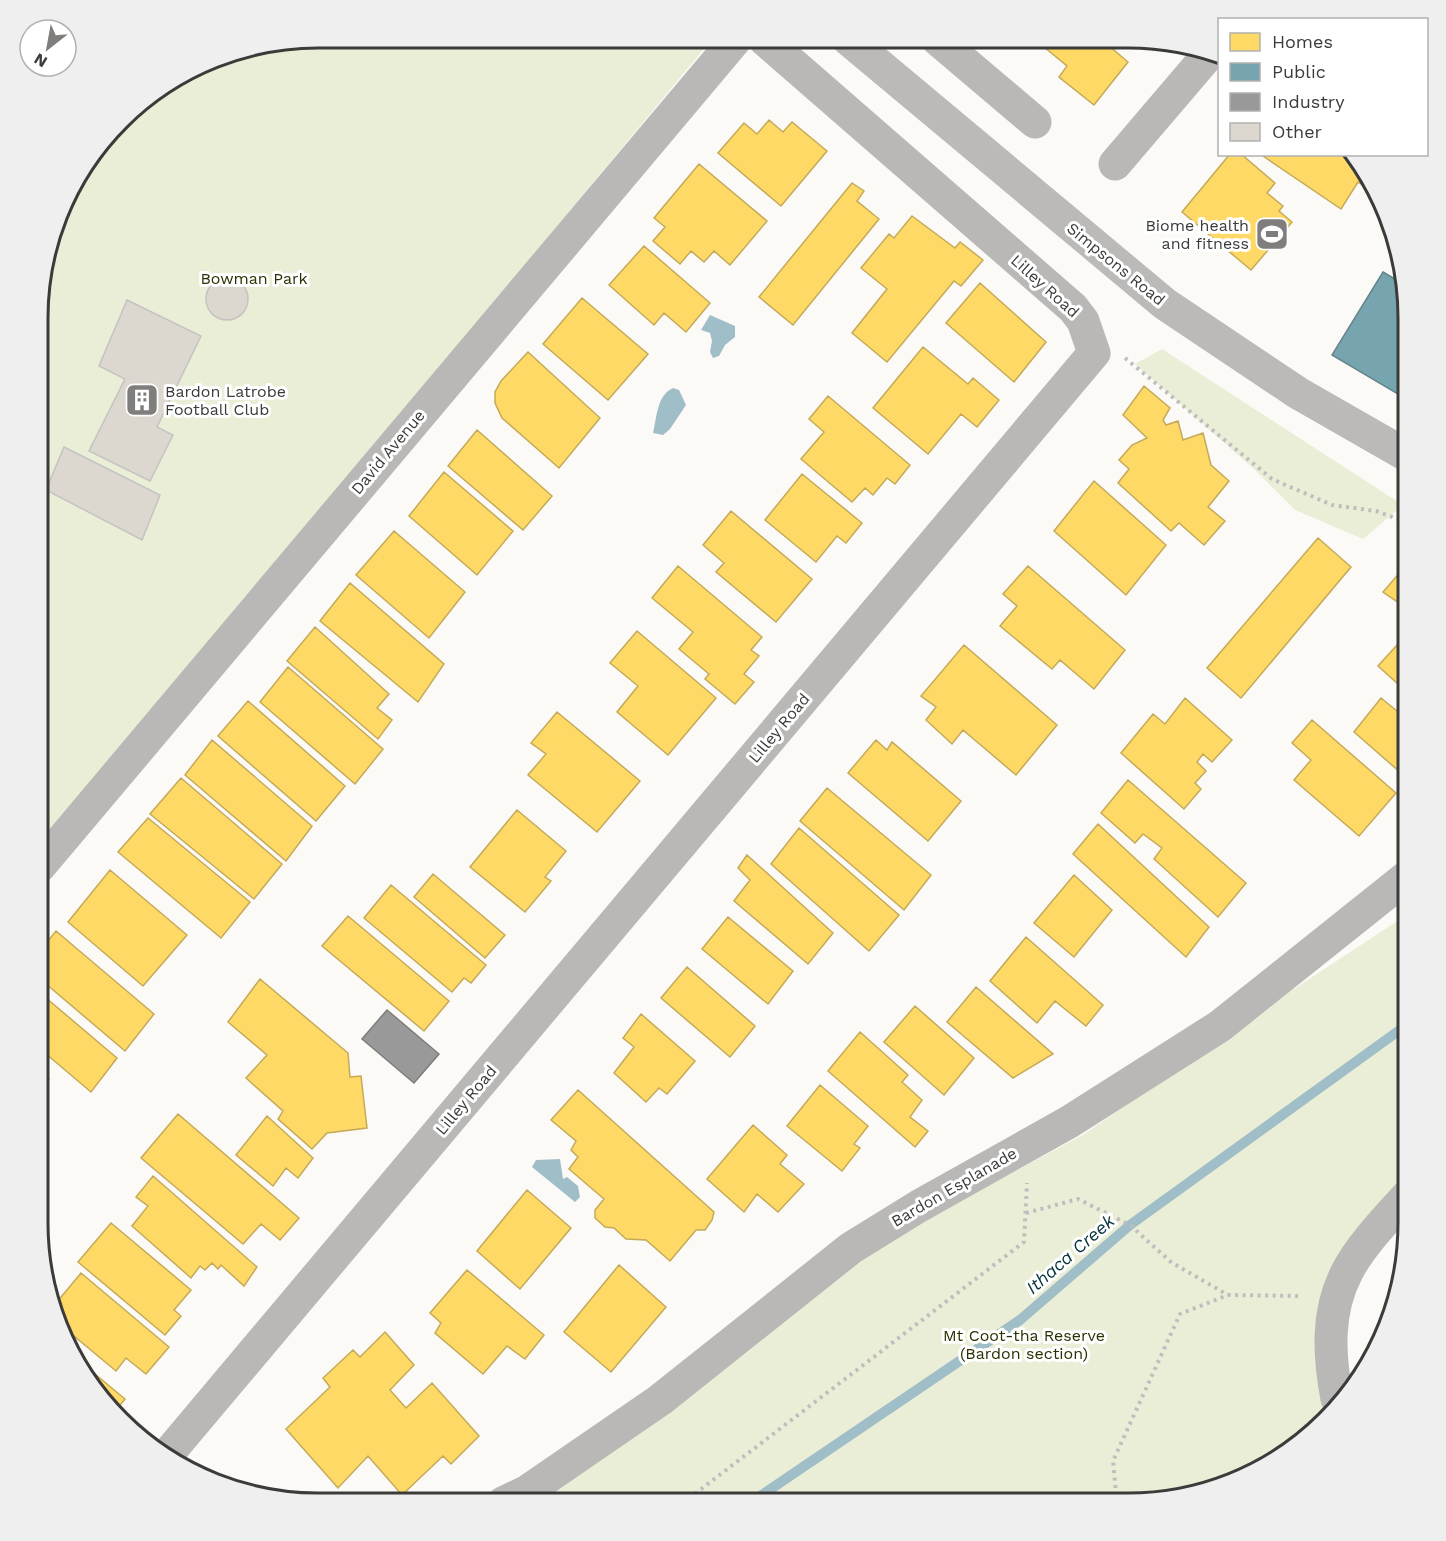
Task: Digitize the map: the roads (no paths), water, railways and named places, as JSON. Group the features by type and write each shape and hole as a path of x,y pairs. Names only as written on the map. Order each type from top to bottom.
{"main road":[{"name":"Simpsons Road","path":"859,48 1165,304 1298,393 1398,450"}],"street":[{"name":"David Avenue","path":"48,856 728,48"},
{"name":"Lilley Road","path":"172,1449 1094,353 1083,321 1073,308 774,48"},
{"path":"948,48 1035,122"},
{"path":"1115,164 1205,59"},
{"name":"Bardon Esplanade","path":"522,1493 660,1400 851,1248 919,1206 1069,1122 1220,1026 1398,884"},
{"path":"1336,1394 1330,1361 1331,1322 1339,1296 1347,1272 1398,1208"}],"water":[{"path":"710,315 735,326 735,337 725,345 719,356 713,358 710,352 712,341 710,333 701,330"},
{"path":"673,388 679,390 686,405 670,429 663,435 653,433 661,401"},
{"path":"560,1159 563,1179 567,1177 578,1186 580,1197 575,1202 532,1167 536,1160"}],"waterway":[{"name":"Ithaca Creek","path":"765,1493 1020,1320 1130,1225 1398,1031"}],"place":[{"name":"Biome health and fitness","path":"1272,234"},
{"name":"Bardon Latrobe Football Club","path":"142,400"}],"park label":[{"name":"Bowman Park","path":"254,278"},
{"name":"Mt Coot-tha Reserve (Bardon section)","path":"1024,1344"}]}
